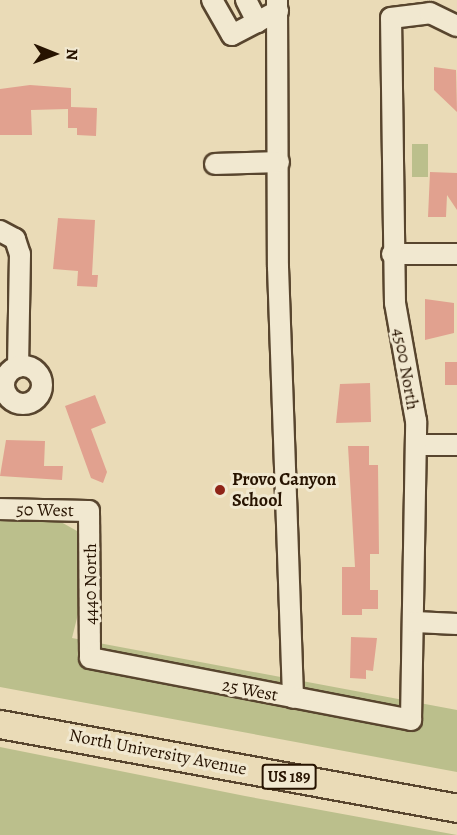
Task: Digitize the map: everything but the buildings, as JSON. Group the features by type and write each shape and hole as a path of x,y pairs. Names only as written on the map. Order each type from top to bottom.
{"highway":[{"name":"North University Avenue","path":"0,724 457,808"}],"street":[{"path":"212,0 227,33 257,22 277,5"},
{"path":"246,0 257,22"},
{"path":"277,5 293,698"},
{"name":"4500 North","path":"411,720 415,622 416,445 392,254 392,18 430,13 457,26"},
{"path":"215,164 279,162"},
{"path":"0,231 15,239 20,254 18,367"},
{"path":"392,254 457,255"},
{"path":"416,445 457,445"},
{"name":"50 West","path":"0,509 89,511"},
{"name":"4440 North","path":"89,511 90,658"},
{"path":"415,622 457,624"},
{"name":"25 West","path":"90,658 411,720"}],"green space":[{"path":"412,144 428,144 428,177 412,177"},
{"path":"0,521 61,522 77,531 78,614 72,638 457,710 457,772 0,687"},
{"path":"0,747 245,796 457,835 0,835"}],"place":[{"name":"Provo Canyon School","path":"220,490"}]}
